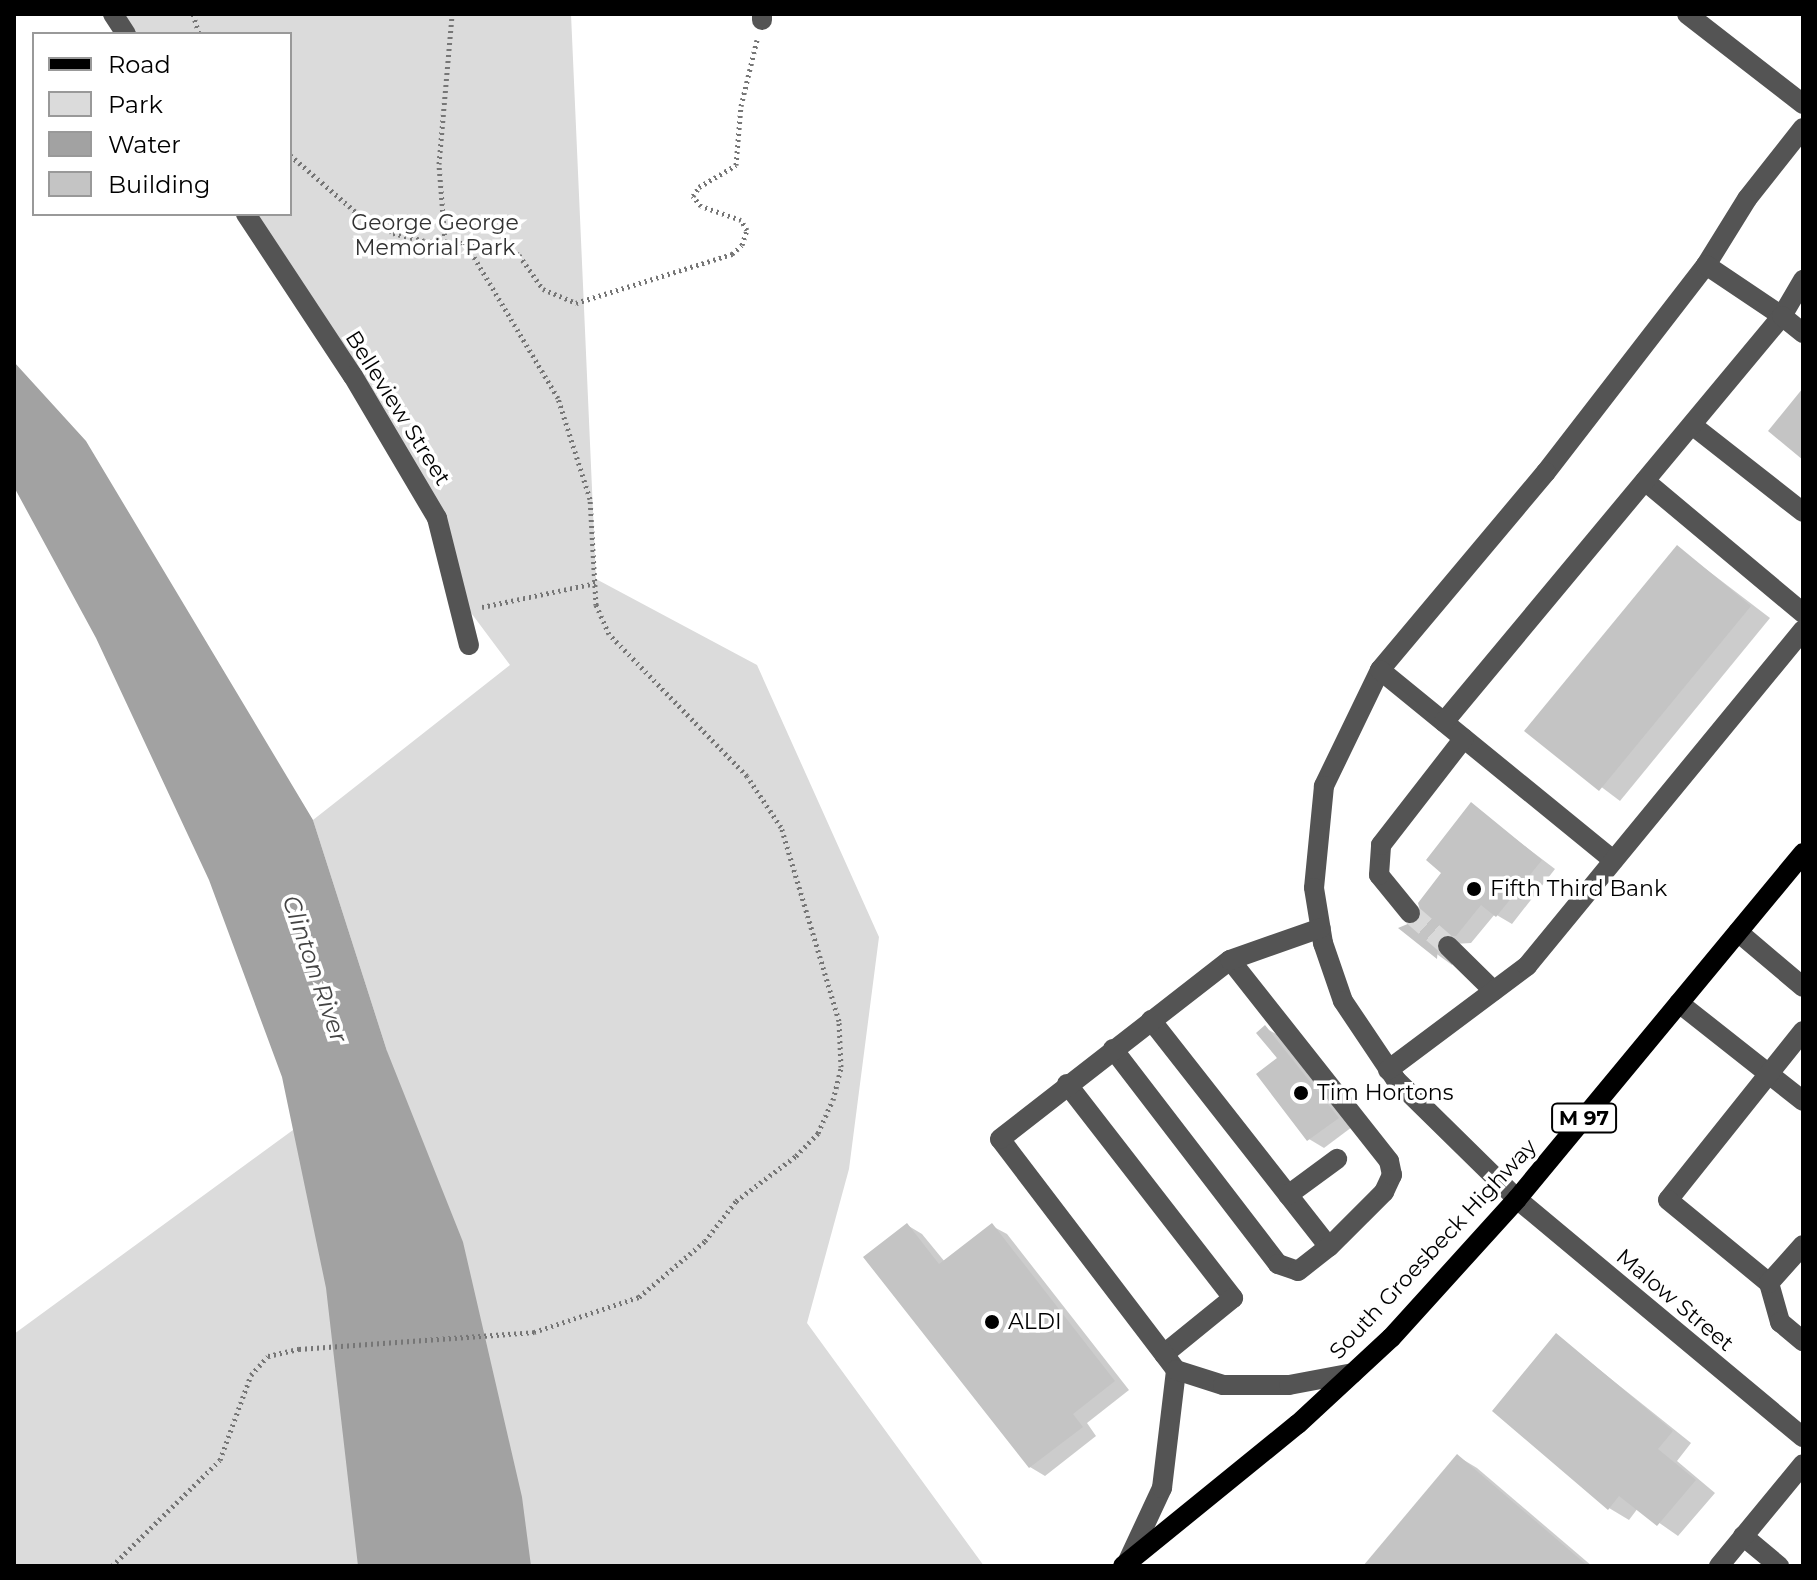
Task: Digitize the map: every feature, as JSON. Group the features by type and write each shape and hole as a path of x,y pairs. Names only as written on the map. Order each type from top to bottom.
{"main road":[{"name":"South Groesbeck Highway","path":"1125,1564 1353,1373 1517,1199 1803,853"}],"street":[{"path":"113,14 125,32"},
{"path":"1687,14 1803,104"},
{"name":"Malow Street","path":"1803,128 1747,199 1706,265 1546,472 1380,670 1324,786 1314,888 1321,928 1343,1001 1388,1070 1517,1199 1803,1437"},
{"name":"Belleview Street","path":"247,216 353,376 437,518 469,645"},
{"path":"1706,265 1803,333"},
{"path":"1444,722 1782,316 1803,280"},
{"path":"1692,425 1803,512"},
{"path":"1645,481 1803,613"},
{"path":"1388,1070 1527,966 1803,630"},
{"path":"1380,670 1613,860"},
{"path":"1410,913 1379,875 1381,845 1464,738"},
{"path":"1321,928 1230,960 1000,1139 1170,1362 1223,1385 1289,1385 1353,1373"},
{"path":"1738,932 1803,987"},
{"path":"1448,946 1494,991"},
{"path":"1113,1049 1278,1264 1298,1271 1329,1247 1384,1192 1392,1175 1389,1161 1230,960"},
{"path":"1679,1003 1803,1101"},
{"path":"1151,1020 1329,1247"},
{"path":"1803,1031 1668,1200 1769,1283 1780,1322 1803,1341"},
{"path":"1067,1084 1233,1298 1170,1362 1162,1488 1125,1564"},
{"path":"1288,1195 1337,1159"},
{"path":"1769,1283 1803,1245"},
{"path":"1719,1566 1803,1464"},
{"path":"1743,1536 1779,1566"}],"path":[{"path":"445,241 439,164 452,14"},
{"path":"292,157 370,221 393,233 501,245 519,255 543,289 560,300 576,303 732,254 742,245 747,230 741,220 701,206 693,196 736,165 741,106 762,17"},
{"path":"112,1566 220,1460 251,1375 268,1356 299,1349 534,1332 639,1297 705,1241 736,1201 796,1156 818,1133 833,1100 841,1067 839,1021 781,827 747,776 609,634 596,605 590,499 558,398 465,242"},
{"path":"461,611 596,583"}],"green space":[{"name":"George George Memorial Park","path":"113,14 571,14 596,579 757,665 879,937 849,1169 807,1323 984,1566 14,1566 14,1334 293,1130 387,1051 313,820 510,665 457,594 437,518 247,216 292,216 292,32 125,32"}],"water":[{"name":"Clinton River","path":"14,362 86,441 313,820 387,1051 463,1242 522,1497 531,1566 358,1566 326,1288 282,1077 209,880 96,638 14,487"}],"building":[{"path":"1803,388 1803,460 1768,431"},
{"path":"1677,545 1751,606 1599,791 1524,731"},
{"name":"Fifth Third Bank","path":"1471,802 1542,860 1496,917 1481,905 1456,936 1439,936 1437,959 1398,928 1422,918 1418,903 1441,873 1426,860"},
{"name":"Tim Hortons","path":"1265,1025 1339,1118 1307,1141 1256,1074 1277,1058 1256,1033"},
{"name":"ALDI","path":"907,1223 939,1264 992,1223 1115,1381 1073,1414 1083,1427 1029,1468 863,1257"},
{"path":"1556,1333 1673,1431 1658,1449 1696,1480 1657,1526 1619,1496 1608,1510 1492,1411"},
{"path":"1457,1454 1588,1566 1363,1566"}],"tunnel":[{"path":"1410,913 1448,946"}],"place":[{"name":"Fifth Third Bank","path":"1474,889"},
{"name":"Tim Hortons","path":"1301,1093"},
{"name":"ALDI","path":"992,1322"}]}
